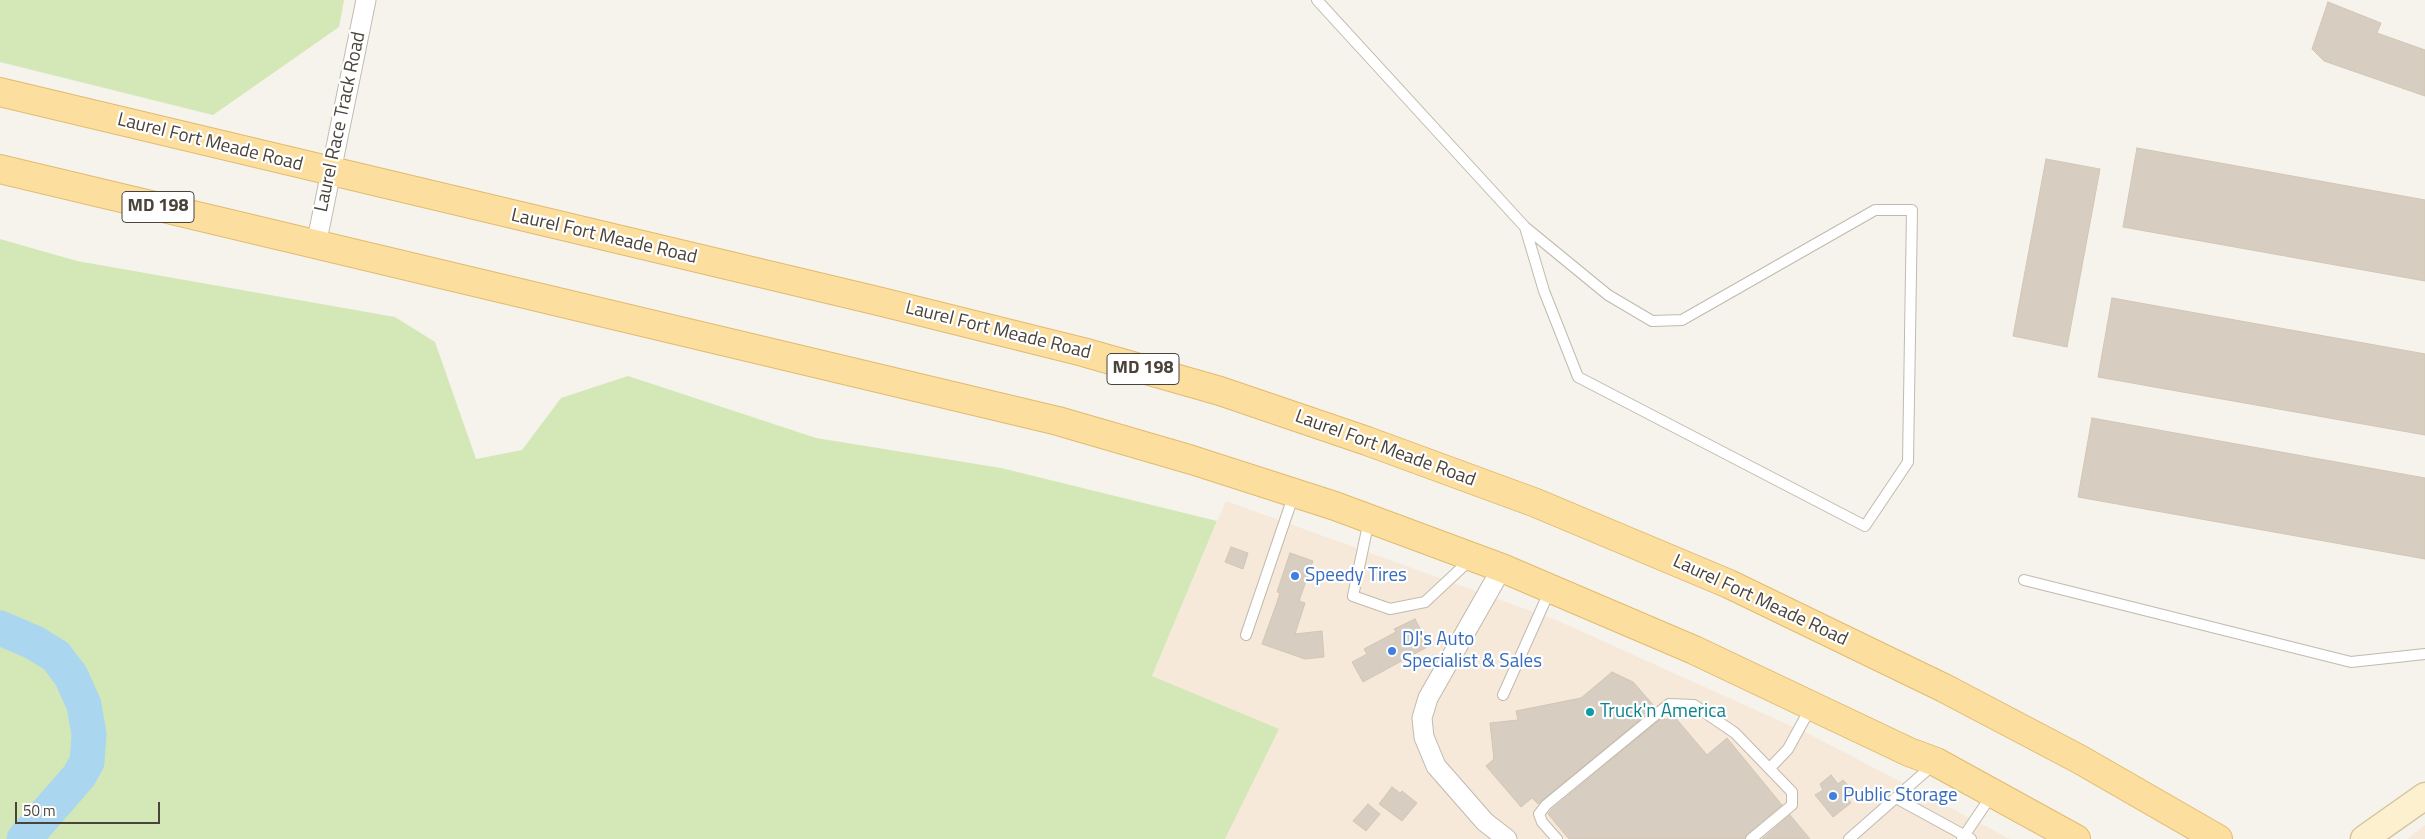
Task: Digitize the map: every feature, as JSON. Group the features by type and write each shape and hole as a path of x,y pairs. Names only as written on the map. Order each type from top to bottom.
{"main road":[{"name":"Laurel Fort Meade Road","path":"0,92 882,302 1083,352 1220,391 1367,441 1536,503 1729,584 1944,688 2080,759 2218,839"},
{"name":"MD 198","path":"0,169 1058,421 1192,460 1369,519 1502,568 1694,650 1909,752 1936,762 2076,839"}],"street":[{"name":"Laurel Race Track Road","path":"316,244 366,0"},
{"path":"1502,568 1428,698 1422,718 1424,737 1436,766 1485,822 1508,839"},
{"path":"2364,839 2425,796"}],"lane":[{"path":"1317,0 1525,227 1608,295 1652,321 1682,320 1875,210 1912,210 1908,462 1865,526 1578,377 1544,291 1525,227"},
{"path":"1246,635 1294,493"},
{"path":"1369,519 1353,596 1390,609 1425,602 1472,557"},
{"path":"2024,580 2351,662 2425,654"},
{"path":"1502,695 1550,589"},
{"path":"1557,839 1542,822 1539,814 1546,805 1669,704 1694,705 1735,733 1792,792 1792,805 1751,839"},
{"path":"1770,768 1788,750 1812,706"},
{"path":"1854,838 1936,762"},
{"path":"1896,798 1966,838 1993,793"}],"shaded area":[{"path":"1226,501 1556,620 1811,735 2010,839 1225,839 1278,730 1152,676"},
{"path":"2425,825 2425,839 2407,839"}],"green space":[{"path":"0,0 344,0 339,27 213,115 0,62"},
{"path":"0,239 77,261 395,317 435,342 476,459 522,450 561,398 628,376 816,438 1001,468 1217,521 1152,676 1279,729 1225,839 0,839"}],"building":[{"path":"2328,2 2381,23 2377,33 2425,50 2425,96 2324,61 2312,49"},
{"path":"2137,148 2425,200 2425,281 2123,227"},
{"path":"2046,159 2100,169 2067,347 2013,336"},
{"path":"2112,298 2425,354 2425,435 2098,377"},
{"path":"2092,418 2425,478 2425,559 2078,497"},
{"path":"1231,547 1248,553 1243,569 1225,562"},
{"path":"1290,553 1313,561 1299,601 1305,603 1295,634 1322,631 1324,657 1305,659 1262,644 1280,593 1277,592"},
{"name":"DJ's Auto Specialist & Sales","path":"1415,619 1429,646 1363,682 1352,662 1367,654 1364,649 1396,632 1394,629"},
{"path":"1612,672 1633,682 1655,707 1538,804 1532,798 1521,807 1486,766 1494,759 1490,723 1518,720 1516,711 1581,698"},
{"path":"1673,715 1707,755 1727,738 1782,805 1747,834 1744,839 1569,839 1548,814 1551,810 1663,717 1666,720"},
{"name":"Public Storage","path":"1831,775 1838,784 1843,780 1855,793 1848,799 1851,803 1833,817 1815,795 1823,790 1820,784"},
{"path":"1392,787 1400,793 1402,791 1417,803 1402,821 1379,804"},
{"path":"1368,804 1380,814 1366,831 1353,821"},
{"path":"1790,815 1810,839 1762,839"}],"waterway":[{"path":"0,628 33,642 56,656 71,676 84,705 89,734 87,762 79,776 24,839"}],"place":[{"name":"Speedy Tires","path":"1295,576"},
{"name":"DJ's Auto Specialist & Sales","path":"1392,651"},
{"name":"Truck'n America","path":"1590,712"},
{"name":"Public Storage","path":"1833,796"}]}
